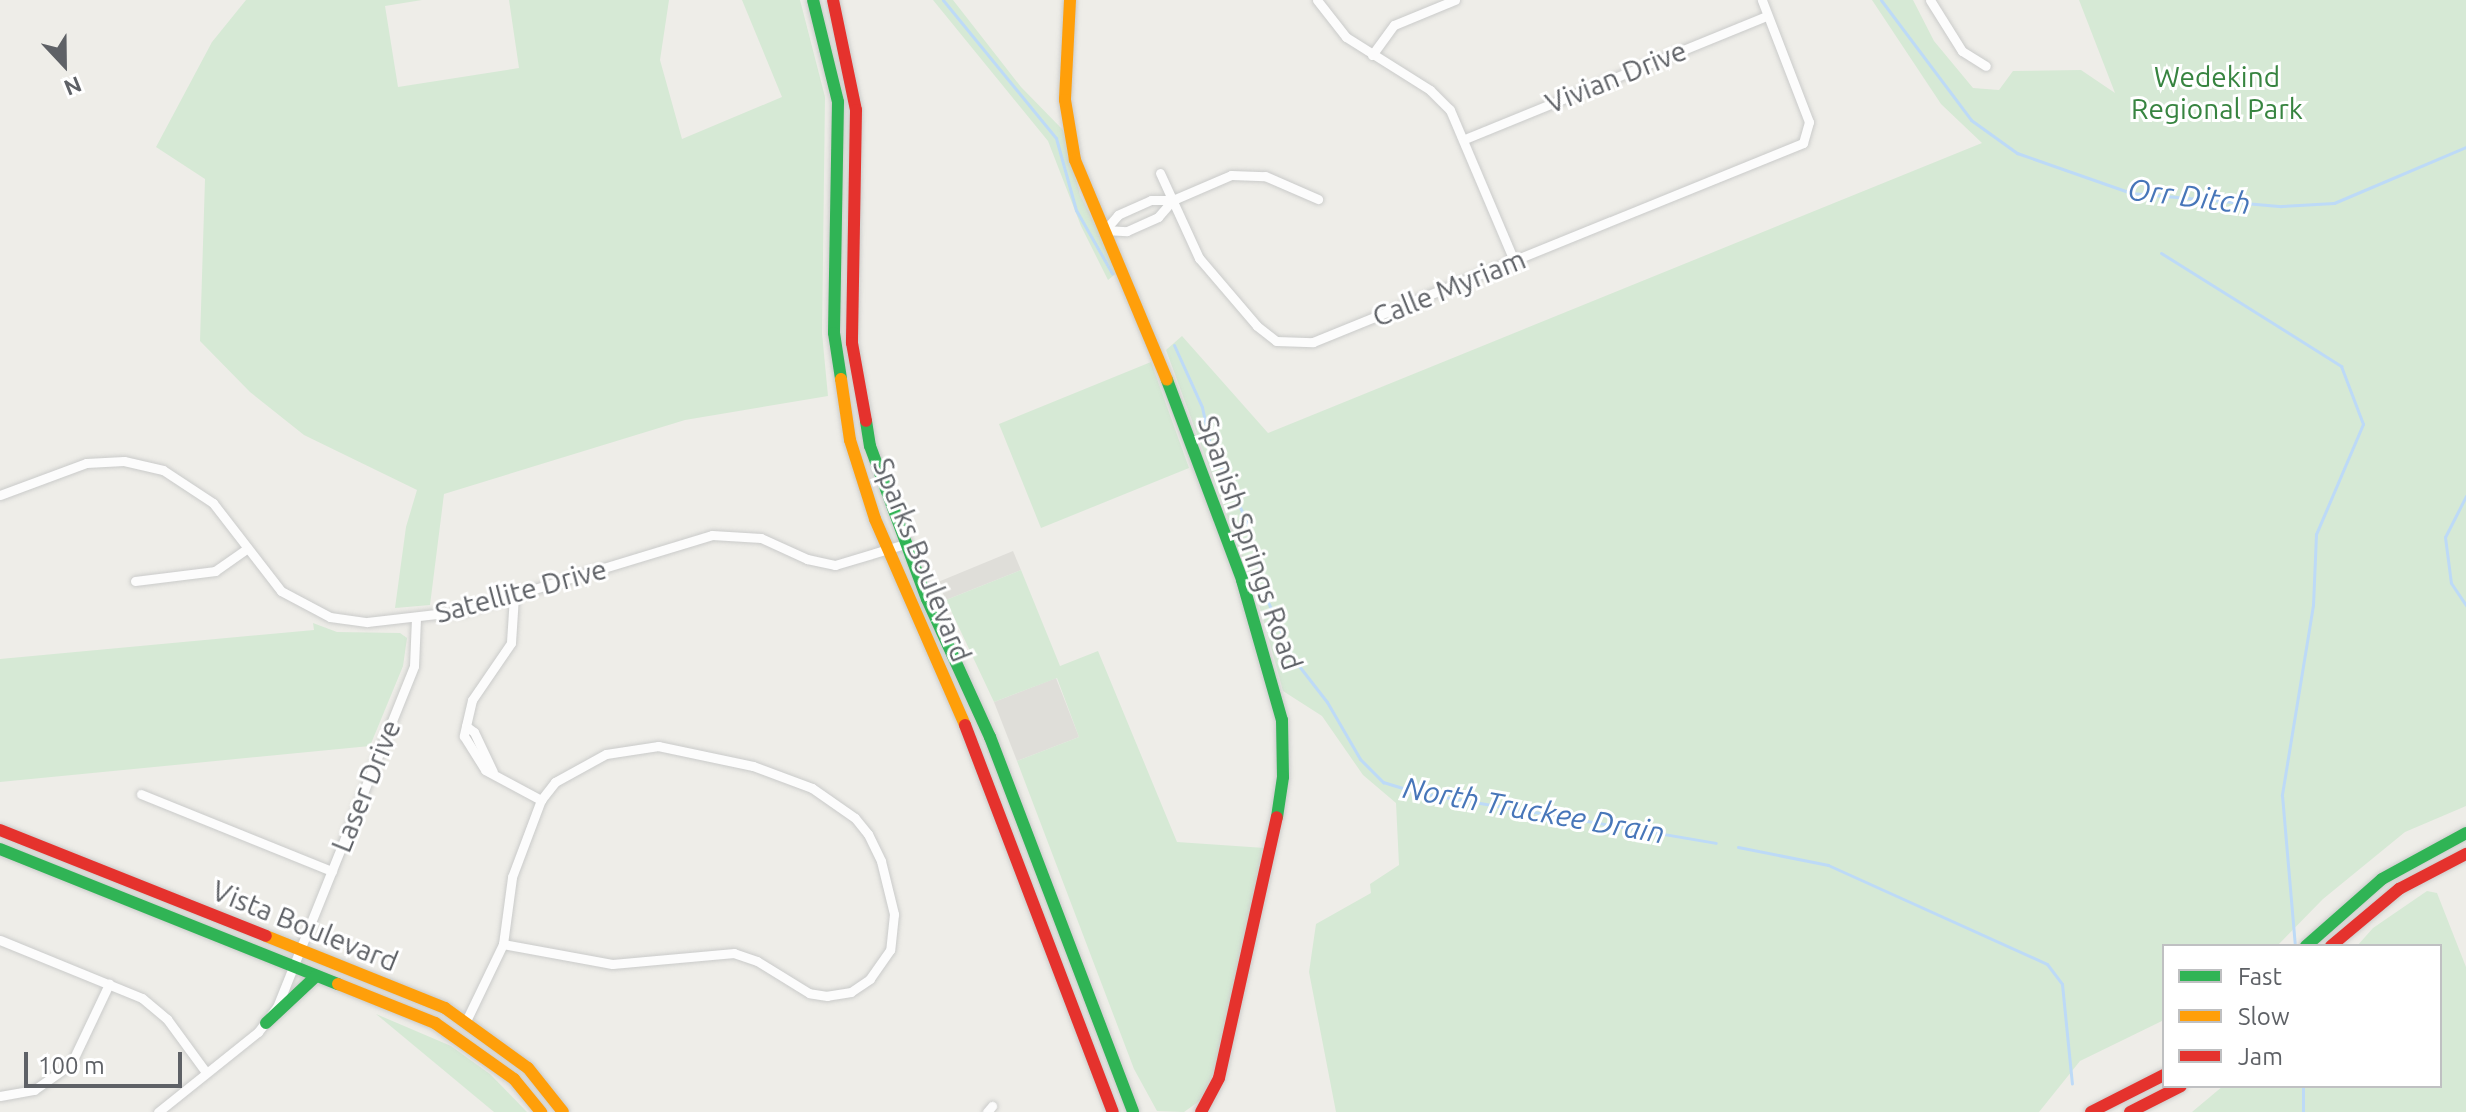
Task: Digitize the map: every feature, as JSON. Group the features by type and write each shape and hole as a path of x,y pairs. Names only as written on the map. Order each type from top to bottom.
{"main road":[{"name":"Sparks Boulevard","path":"813,0 838,102 834,333 839,393 859,473 888,550 974,746 1113,1112"},
{"name":"Sparks Boulevard","path":"833,0 856,110 852,343 857,388 870,446 905,544 979,711 1133,1112"},
{"name":"Spanish Springs Road","path":"1070,0 1064,69 1069,131 1083,184 1147,325 1242,580 1282,720 1283,777 1272,845 1219,1078 1201,1112"},
{"name":"Vista Boulevard","path":"0,830 301,950 466,1021 528,1068 563,1112"},
{"path":"2308,944 2382,879 2466,833"},
{"name":"Vista Boulevard","path":"0,849 435,1023 514,1079 541,1112"},
{"path":"2333,944 2399,889 2466,854"},
{"path":"266,1023 277,1018 291,997 316,976"},
{"path":"1081,977 1123,1112"},
{"path":"2091,1112 2162,1076"},
{"path":"1121,1081 1140,1112"},
{"path":"2130,1112 2177,1088"}],"street":[{"path":"1317,0 1346,37 1430,90 1450,110 1465,139 1514,261"},
{"path":"1372,55 1394,25 1455,0"},
{"path":"1762,0 1767,16"},
{"path":"1930,0 1962,51 1986,66"},
{"name":"Calle Myriam","path":"1160,173 1206,268 1257,326 1287,344 1326,338 1784,153 1809,136 1809,122 1767,16"},
{"name":"Vivian Drive","path":"1465,139 1767,16"},
{"path":"1105,230 1129,210 1151,200 1173,200 1242,174 1278,180 1318,199"},
{"path":"1105,230 1127,231 1158,217 1173,200"},
{"name":"Satellite Drive","path":"0,495 86,463 143,464 197,489 225,516 281,591 312,611 350,621 416,619 514,596 729,533 761,538 822,564 850,563 905,544"},
{"path":"135,581 215,571 247,549"},
{"path":"514,596 511,643 472,700 466,726 472,754 493,772 541,800"},
{"name":"Laser Drive","path":"266,1023 301,950 414,666 416,619"},
{"path":"466,726 482,748 493,772"},
{"path":"466,1021 503,944 512,877 541,800 555,782 578,766 606,754 658,746 753,766 812,788 855,818 881,861 894,914 890,950 870,979 851,992 827,996 809,993 757,961 734,953 612,964 503,944"},
{"path":"472,754 482,748"},
{"path":"141,794 332,871"},
{"path":"0,940 109,984 155,1007 205,1071"},
{"path":"0,1096 34,1090 71,1064 109,984"},
{"path":"158,1112 266,1023"}],"shaded area":[{"path":"1013,551 1021,570 946,600 938,582"},
{"path":"1056,678 1079,737 1017,761 994,702"}],"green space":[{"path":"246,0 422,0 385,6 398,87 519,68 509,0 669,0 660,60 682,139 782,97 742,0 800,0 825,97 822,333 828,396 685,420 444,494 430,605 395,608 406,527 417,490 304,435 250,392 200,341 205,179 156,147 212,42"},
{"path":"933,0 953,0 1021,87 1063,130 1080,195 1119,271 1108,280 1081,226 1048,141"},
{"name":"Wedekind Regional Park","path":"1872,0 1913,0 1934,41 1973,88 1999,90 2013,71 2081,70 2115,93 2079,0 2466,0 2466,806 2405,832 2323,899 2279,944 2162,944 2162,1021 2080,1061 2039,1112 1336,1112 1309,972 1316,924 1371,893 1370,884 1399,865 1396,803 1363,775 1322,716 1283,691 1257,597 1166,350 1182,336 1268,433 1982,143 1941,104"},
{"path":"1151,362 1189,468 1041,528 999,424"},
{"path":"1021,570 1060,666 1098,651 1177,842 1265,848 1217,1063 1205,1097 1184,1112 1157,1111 1134,1069 1017,761 1079,737 1057,678 994,702 946,600"},
{"path":"313,623 337,632 400,633 407,638 403,666 370,746 0,782 0,659 314,630"},
{"path":"2427,891 2437,893 2466,967 2466,1112 2192,1112 2221,1088 2442,1088 2442,944 2359,944 2373,928"},
{"path":"376,1014 451,1046 490,1074 527,1112 494,1112"}],"waterway":[{"name":"North Truckee Drain","path":"943,0 1056,138 1076,210 1112,273"},
{"name":"Orr Ditch","path":"1881,0 1971,120 2017,153 2131,193 2281,206 2334,203 2466,147"},
{"path":"2161,253 2341,366 2363,424 2316,534 2313,605 2282,795 2295,944"},
{"name":"North Truckee Drain","path":"1174,345 1202,407 1210,445 1247,522 1262,577"},
{"name":"Orr Ditch","path":"2466,496 2445,537 2451,583 2466,605"},
{"name":"North Truckee Drain","path":"1265,595 1292,657 1327,702 1360,759 1383,782 1415,792 1716,843"},
{"name":"North Truckee Drain","path":"1738,847 1828,865 2047,964 2062,984 2072,1084"},
{"path":"2303,1088 2303,1112"}],"traffic: fast":[{"path":"813,0 838,102 834,333 841,379"},
{"path":"1167,380 1242,580 1282,720 1283,777 1277,817"},
{"path":"866,421 870,446 927,599 990,737 1133,1112"},
{"path":"2308,944 2382,879 2466,833"},
{"path":"0,849 338,984"},
{"path":"266,1023 316,976"}],"traffic: slow":[{"path":"1070,0 1065,100 1075,160 1167,380"},
{"path":"841,379 850,440 875,519 965,725"},
{"path":"266,936 445,1008 528,1068 563,1112"},
{"path":"338,984 435,1023 514,1079 541,1112"}],"traffic: jam":[{"path":"833,0 856,110 852,343 866,421"},
{"path":"965,725 1113,1112"},
{"path":"1201,1112 1219,1078 1277,817"},
{"path":"0,830 266,936"},
{"path":"2333,944 2399,889 2466,854"},
{"path":"2091,1112 2162,1076"},
{"path":"2130,1112 2177,1088"}]}
